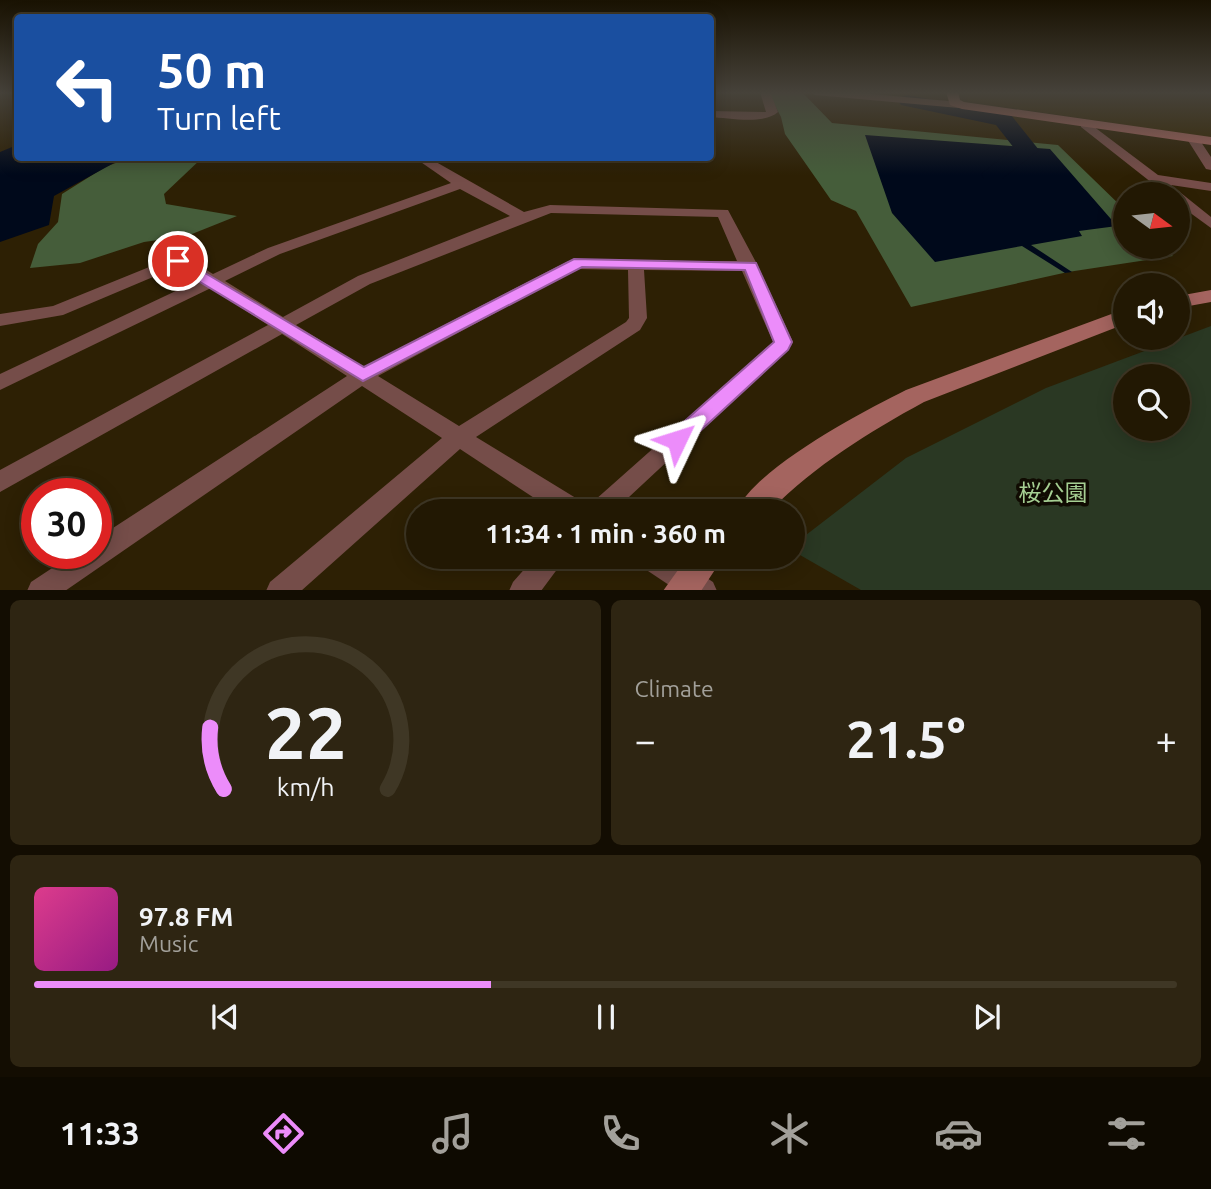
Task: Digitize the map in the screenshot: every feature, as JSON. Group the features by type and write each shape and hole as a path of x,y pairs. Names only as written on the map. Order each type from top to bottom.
{"street":[{"path":"1058,120 1211,141"},
{"path":"1084,125 1158,182"},
{"path":"1193,139 1211,166"},
{"path":"426,161 461,184 522,217"},
{"path":"1154,179 1211,187"},
{"path":"0,383 274,251 461,184"},
{"path":"1190,207 1211,224"},
{"path":"0,482 364,280 522,217 550,209 723,213 750,266 783,342 610,499"},
{"path":"0,320 57,311 178,261 557,499"},
{"path":"41,590 363,375 574,264 750,266"},
{"path":"280,590 460,436 633,326 638,318 636,265"},
{"path":"1190,300 1211,296"},
{"path":"766,499 802,469 883,412 915,396 1113,321"},
{"path":"523,590 542,569"},
{"path":"674,569 694,579"}],"shaded area":[{"path":"1090,120 1211,120 1211,138"}],"green space":[{"path":"782,120 829,120 832,123 1058,145 1113,198 1113,259 1153,259 1068,272 911,307 856,211 831,200 785,134"},
{"path":"121,161 199,161 164,194 166,204 237,216 187,236 144,242 80,263 30,268 38,244 58,222 62,194 105,167"},
{"name":"桜公園","path":"1211,326 1211,590 861,590 805,558 805,536 906,458 1046,388 1147,350 1190,350 1190,334"}],"water":[{"path":"865,135 1050,149 1113,221 1113,227 1079,231 1082,236 1031,245 1072,272 1065,273 1022,246 935,262 892,213"},
{"path":"14,146 14,161 118,161 54,196 49,225 0,242 0,152"}],"waterway":[{"path":"993,174 1027,150 1001,120"}],"route":[{"path":"178,261 184,262 363,375 579,262 750,266 783,342 778,350 677,440"}]}
